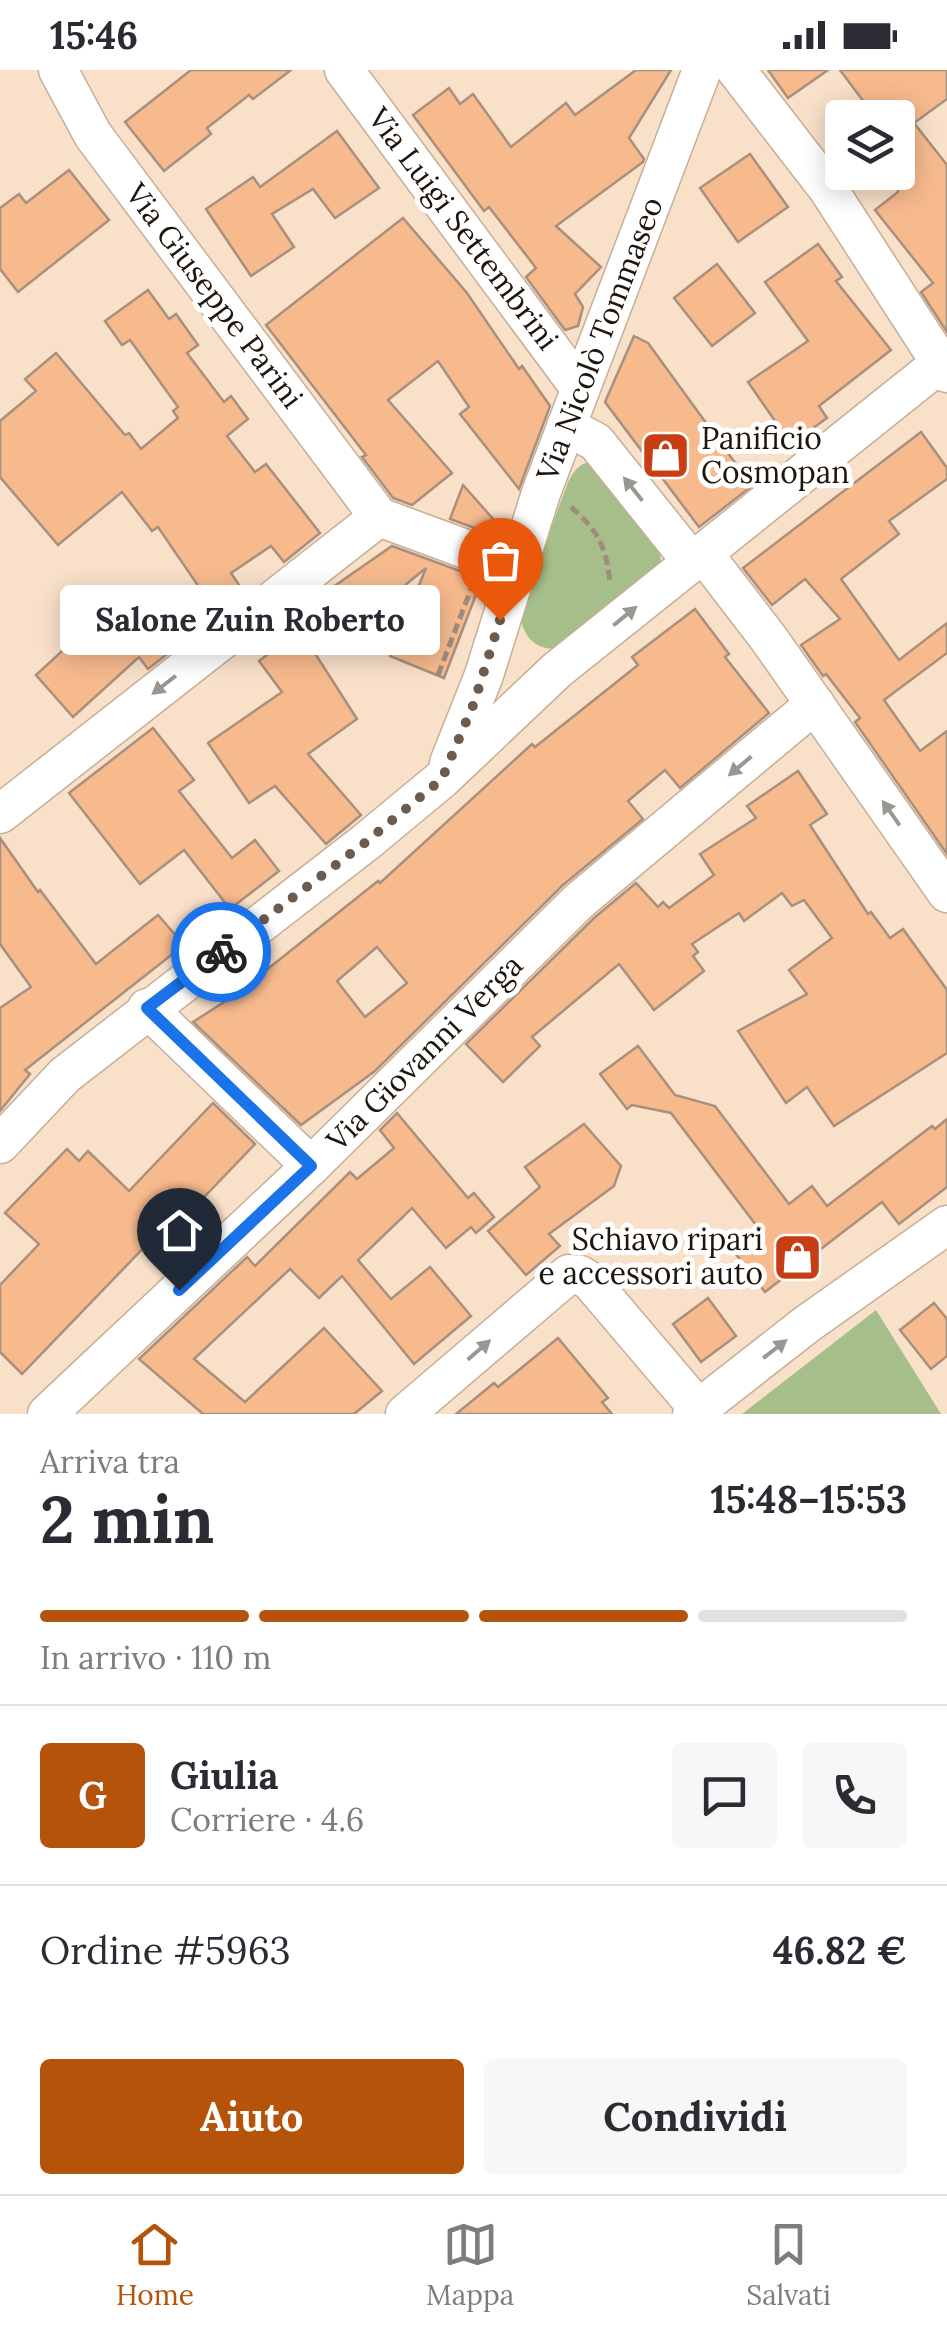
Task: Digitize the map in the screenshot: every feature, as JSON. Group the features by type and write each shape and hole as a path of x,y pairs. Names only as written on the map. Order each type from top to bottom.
{"street":[{"name":"Via Giuseppe Parini","path":"58,70 92,134 378,517"},
{"name":"Via Luigi Settembrini","path":"344,70 580,388"},
{"name":"Via Nicolò Tommaseo","path":"442,779 477,694 541,493 702,70"},
{"path":"0,1144 65,1075 366,842 442,779 557,670 945,365 828,189 736,70"},
{"path":"566,426 596,442 697,557 814,704 947,893"},
{"path":"0,814 378,517 517,568"},
{"path":"500,620 504,646 513,658 534,670 557,670"},
{"name":"Via Giovanni Verga","path":"48,1414 311,1166 578,901 814,704"},
{"path":"147,1008 311,1166"},
{"path":"405,1414 569,1274 590,1282 695,1411 807,1324 947,1224"}],"path":[{"path":"541,493 570,506 594,526 608,560 610,587 627,614"},
{"path":"438,675 478,572"}],"green space":[{"path":"591,462 660,549 661,567 559,648 551,649 531,640 520,613 568,482 580,466"},
{"path":"876,1310 941,1414 742,1414"}],"building":[{"path":"191,70 291,70 253,99 249,95 207,128 211,134 164,171 125,122"},
{"path":"636,70 671,70 629,138 643,162 556,226 601,267 575,294 583,307 578,326 565,330 526,277 536,268 489,207 484,211 413,115 449,88 460,104 473,94 511,147 566,103 575,115"},
{"path":"768,70 828,70 788,98"},
{"path":"840,70 947,70 947,99 915,122 915,100 862,100"},
{"path":"915,124 947,165 947,332 921,292 933,283 875,210 898,192 915,190"},
{"path":"337,131 379,188 335,218 313,189 272,214 294,247 251,276 206,209 253,177 260,187"},
{"path":"750,154 788,207 738,242 700,188"},
{"path":"69,170 109,220 18,292 0,269 0,208 19,194 26,203"},
{"path":"403,218 467,293 519,369 522,366 550,406 519,489 460,414 469,407 438,361 388,400 452,473 412,505 393,498 362,457 366,455 266,325"},
{"path":"818,244 842,277 836,281 891,350 819,406 827,418 791,444 748,382 808,341 765,282"},
{"path":"717,264 755,313 712,346 674,298"},
{"path":"148,290 169,319 176,314 198,345 187,353 224,402 231,396 248,419 227,436 255,472 266,464 320,533 284,562 271,546 231,573 245,594 218,615 158,527 152,531 122,492 58,545 0,477 0,421 36,391 25,379 56,353 141,449 178,418 173,411 178,407 130,340 122,345 105,321"},
{"path":"634,336 648,343 752,486 699,527 605,402"},
{"path":"921,432 947,468 947,479 889,521 899,534 841,579 899,660 947,623 947,653 884,700 920,751 947,731 947,854 855,722 860,718 801,645 840,619 805,579 772,605 743,568"},
{"path":"463,485 502,529 499,537 450,519"},
{"path":"392,546 482,579 444,678 390,656 426,568 361,621 333,587"},
{"path":"146,592 184,641 148,669 139,657 73,717 36,675 75,639 79,644"},
{"path":"695,609 729,654 725,657 769,713 680,788 665,770 628,801 643,819 563,885 375,1071 301,1125 193,1022 235,995 380,883 532,744 535,747 638,665 632,657","holes":["377,947 407,983 365,1017 337,981"]},
{"path":"300,630 357,719 308,754 361,815 326,844 275,786 249,803 208,743 282,692 259,661"},
{"path":"153,728 194,780 179,791 232,858 255,840 279,871 230,909 184,850 140,884 69,793"},
{"path":"798,771 827,814 810,825 868,914 871,912 890,938 903,929 947,990 947,1053 834,1126 807,1087 786,1103 738,1031 807,994 789,970 832,938 804,900 792,906 782,893 744,921 739,913 692,944 698,952 693,956 704,971 654,1010 619,964 532,1037 540,1046 503,1082 466,1044 594,918 636,883 658,907 663,902 669,908 714,875 700,854 756,818 747,806"},
{"path":"0,838 96,964 158,915 184,945 25,1070 30,1074 0,1111 0,1008 31,987 0,944"},
{"path":"638,1046 675,1095 715,1106 789,1204 812,1186 827,1206 932,1126 935,1129 947,1119 947,1187 899,1224 882,1202 765,1292 732,1249 759,1229 671,1113 632,1105 627,1109 600,1074"},
{"path":"213,1103 255,1144 161,1242 155,1236 22,1374 0,1352 0,1285 39,1244 5,1213 67,1149 79,1161 88,1151 129,1191"},
{"path":"397,1113 468,1198 474,1193 494,1217 476,1233 471,1227 446,1248 412,1208 358,1260 391,1299 430,1267 471,1316 414,1364 342,1276 319,1298 290,1269 194,1359 245,1402 324,1328 382,1391 354,1414 203,1414 139,1359 247,1257 255,1266 350,1172 357,1179 394,1148 380,1130"},
{"path":"584,1124 621,1166 614,1186 549,1234 560,1246 526,1275 488,1231 540,1187 525,1167"},
{"path":"708,1298 736,1336 701,1362 673,1324"},
{"path":"934,1303 947,1319 947,1356 931,1369 900,1330"},
{"path":"558,1338 608,1398 602,1402 612,1414 456,1414 494,1383 498,1387"}],"way so far":[{"path":"221,952 442,779 474,703 500,620"}],"place":[{"name":"Panificio Cosmopan","path":"666,456"},
{"name":"Salone Zuin Roberto","path":"500,620"},
{"name":"Schiavo ripari e accessori auto","path":"798,1257"}],"route":[{"path":"179,1290 311,1166 147,1008 221,952"}]}
